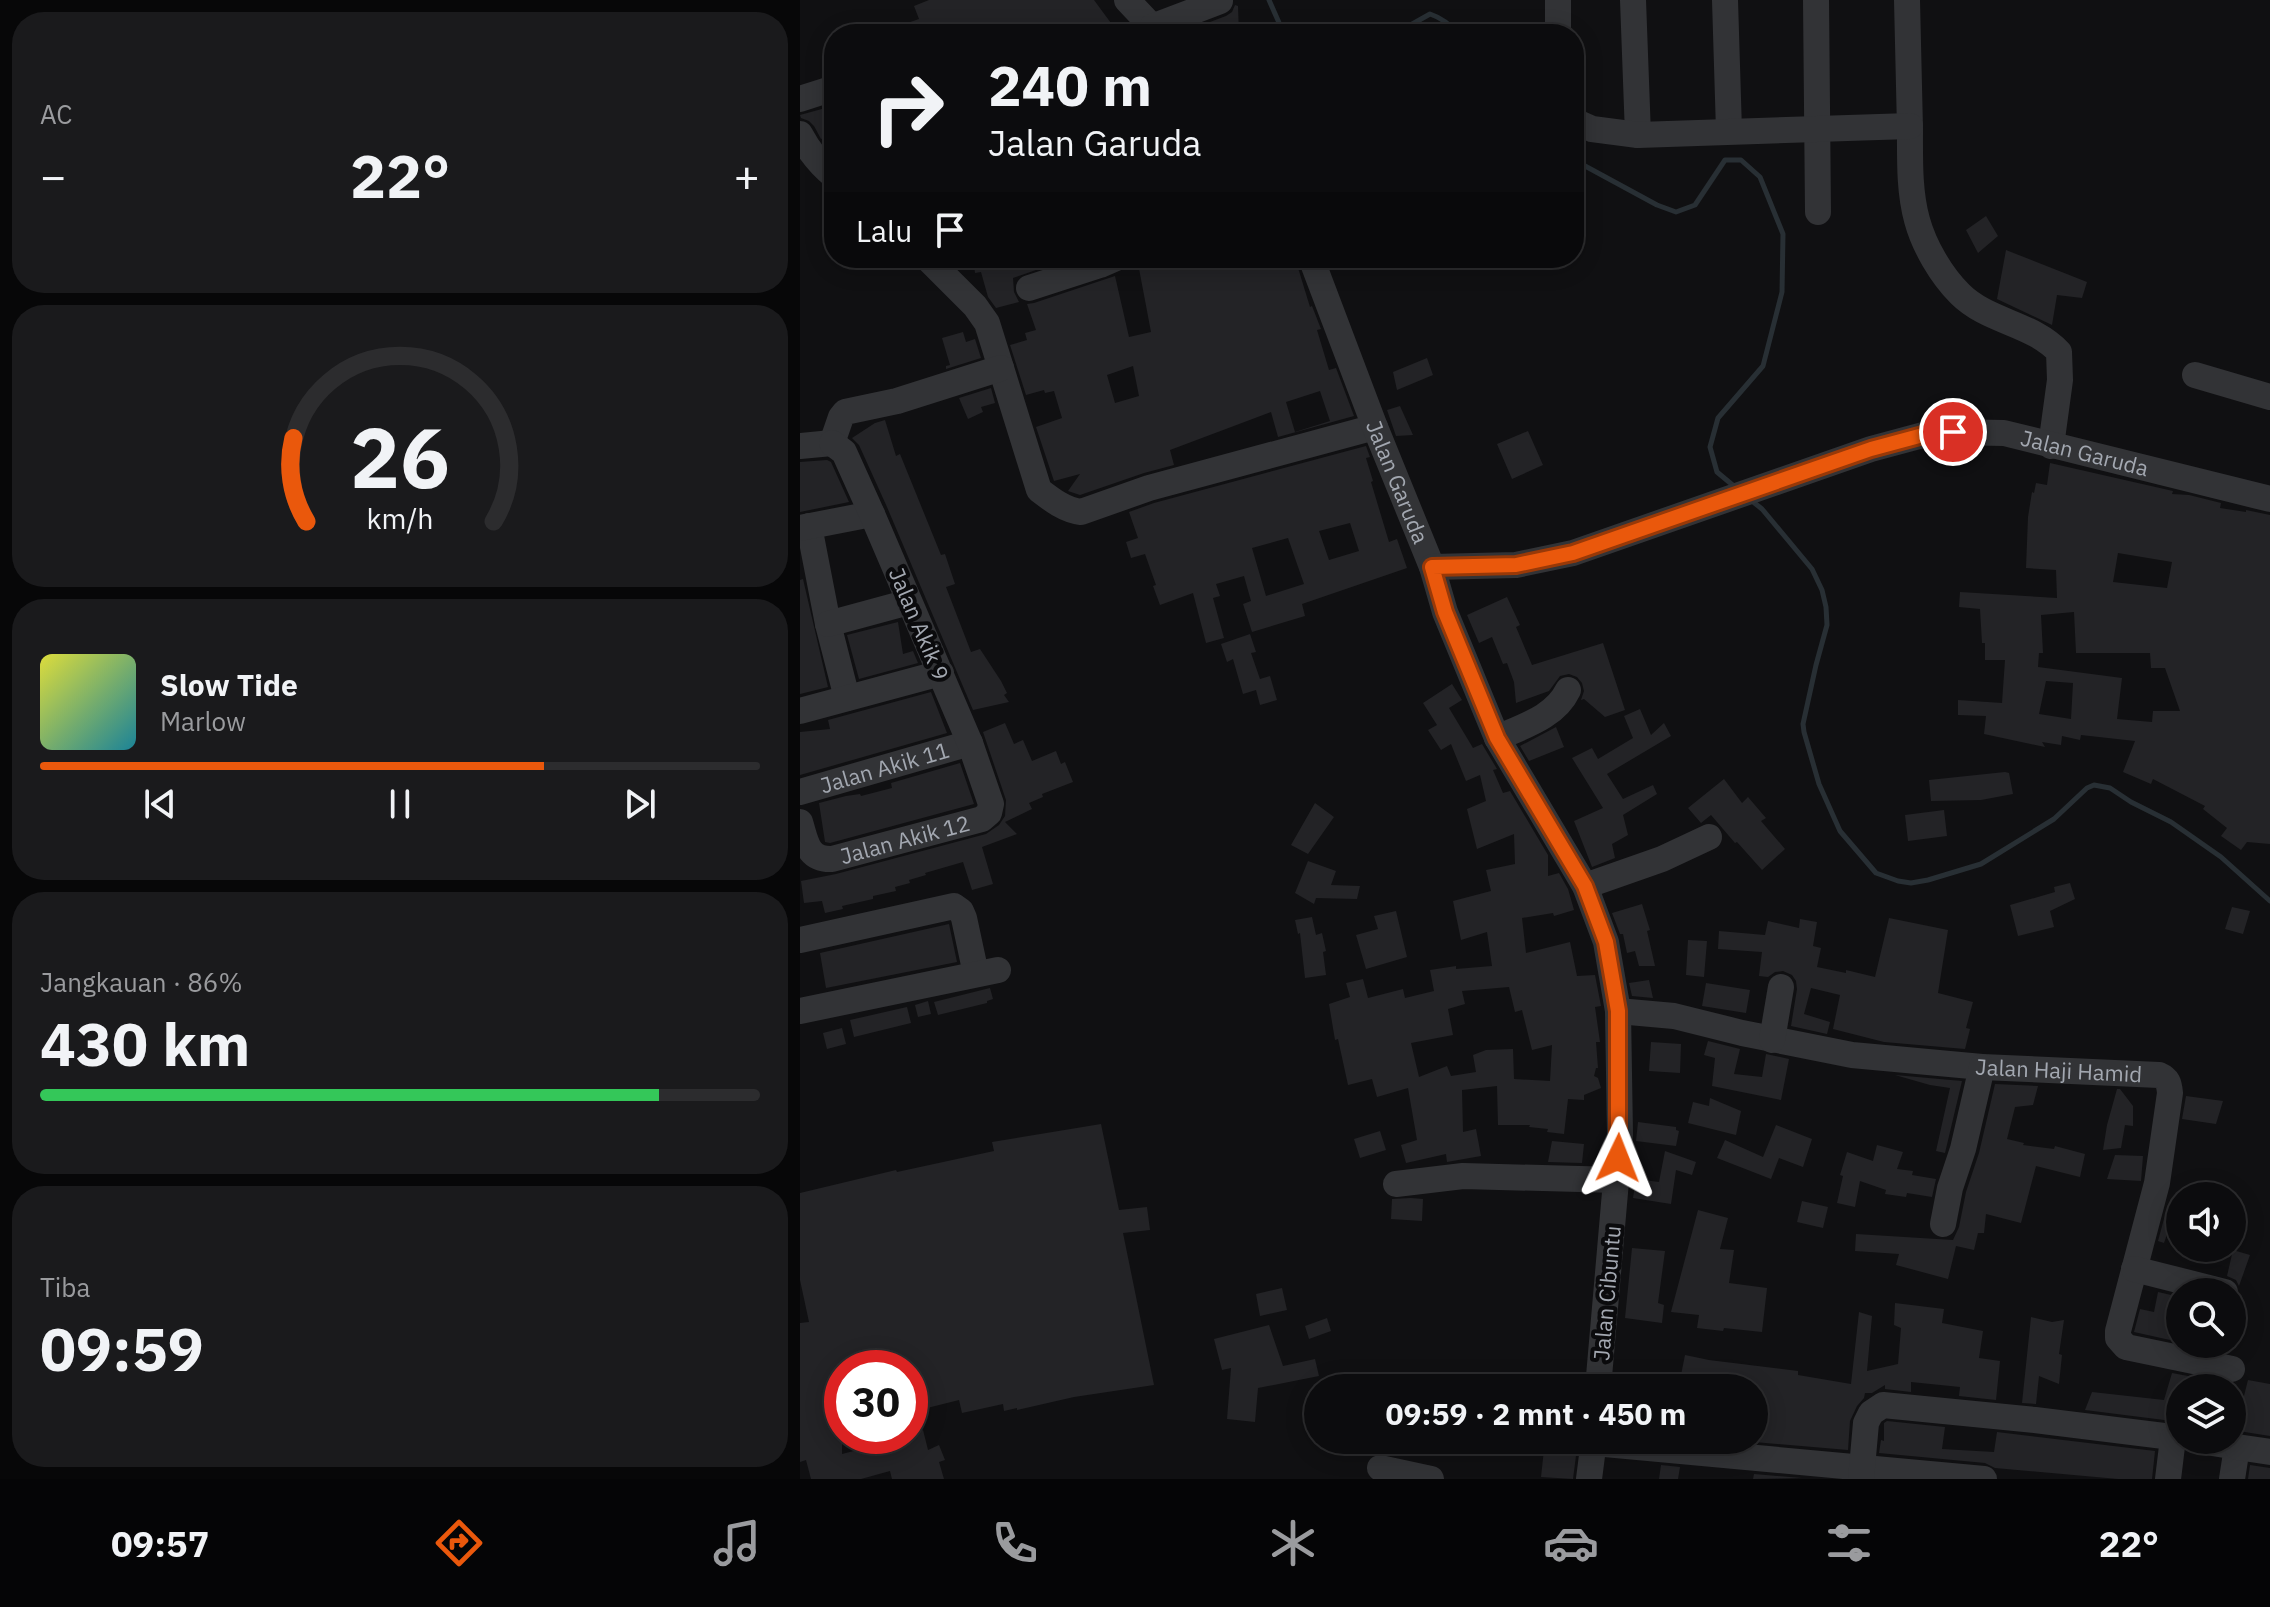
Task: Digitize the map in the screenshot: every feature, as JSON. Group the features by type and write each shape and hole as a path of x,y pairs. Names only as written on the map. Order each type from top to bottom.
{"street":[{"path":"1127,0 1149,24"},
{"path":"1558,0 1558,24"},
{"path":"1633,0 1638,135"},
{"path":"1725,0 1729,131"},
{"path":"1816,0 1818,212"},
{"path":"1907,0 1911,179 1916,218 1933,257 1951,284 1977,308 2042,336 2059,352 2060,380 2051,446"},
{"path":"1170,24 1220,1"},
{"path":"800,99 824,91"},
{"path":"1584,125 1638,135 1910,126"},
{"path":"800,134 807,148 824,168"},
{"path":"937,268 975,306 987,323 1039,490 1057,503 1078,512 1149,488 1375,427"},
{"path":"1029,288 1091,268"},
{"name":"Jalan Garuda","path":"1315,268 1432,567 1516,565 1573,553 1857,453 1923,435 1973,431 2004,433 2270,499"},
{"path":"800,446 832,443 845,412 897,401 1001,368"},
{"path":"2195,375 2270,397"},
{"name":"Jalan Akik 9","path":"832,443 844,452 941,673 989,795 989,813"},
{"path":"847,698 804,527 872,514"},
{"name":"Jalan Cibuntu","path":"1432,567 1445,612 1497,738 1585,886 1606,942 1618,1011 1620,1135 1599,1374"},
{"path":"828,624 909,602"},
{"path":"800,711 941,673"},
{"path":"1497,738 1547,714 1563,701 1568,690"},
{"name":"Jalan Akik 11","path":"800,792 970,743"},
{"name":"Jalan Akik 12","path":"800,822 809,851 819,858 832,859 982,819 989,813"},
{"path":"1585,886 1662,859 1709,837"},
{"path":"800,940 954,906 961,911 987,972 800,1011"},
{"path":"1772,1040 1781,987"},
{"name":"Jalan Haji Hamid","path":"1618,1011 1674,1016 1772,1040 1852,1055 1982,1067 2159,1075 2169,1083 2170,1093 2157,1183 2118,1338 2126,1347 2232,1369"},
{"path":"1943,1224 1982,1067"},
{"path":"1396,1184 1463,1176 1617,1180"},
{"path":"2134,1269 2170,1278"},
{"path":"1861,1474 1866,1423 1871,1413 1883,1405 2166,1437"},
{"path":"2246,1448 2270,1452"},
{"path":"1589,1479 1592,1454"},
{"path":"1694,1454 1861,1474 1984,1479"},
{"path":"2168,1479 2177,1454"},
{"path":"2232,1479 2236,1454"},
{"path":"1380,1468 1431,1479"}],"building":[{"path":"929,0 1094,0 1112,24 904,24 919,19 914,6"},
{"path":"1235,5 1238,6 1239,24 1205,24 1226,16"},
{"path":"824,108 824,138 821,139 814,126 800,115"},
{"path":"1986,216 1998,236 1978,253 1966,230"},
{"path":"2006,250 2087,282 2082,298 2057,295 2052,325 1997,299"},
{"path":"974,268 1042,268 1013,278 1014,292 1019,302 996,308 988,297 981,272 975,273"},
{"path":"1139,268 1298,268 1310,307 1321,329 1317,330 1329,370 1336,368 1354,416 1278,437 1271,412 1170,450 1174,465 1080,495 1068,491 1080,474 1054,481 1036,427 1062,418 1054,391 1045,393 1044,390 1026,395 1010,345 1027,340 1025,333 1036,330 1027,304 1115,276 1129,337 1151,332","holes":["1133,366 1139,396 1115,403 1107,375","1320,391 1330,421 1295,432 1286,402"]},
{"path":"963,332 966,342 975,339 981,358 946,369 950,365 942,338"},
{"path":"1427,358 1433,375 1397,390 1393,372"},
{"path":"991,388 995,403 981,407 983,412 968,419 959,398"},
{"path":"1400,406 1413,435 1396,436 1387,410"},
{"path":"885,420 896,456 900,454 941,555 945,554 955,584 946,587 971,652 980,649 1001,681 1009,702 973,710 887,507 859,445 852,438"},
{"path":"1528,431 1543,465 1512,479 1497,444"},
{"path":"1366,446 1370,457 1366,458 1371,482 1389,542 1397,539 1407,568 1302,604 1305,616 1252,632 1243,604 1251,601 1244,576 1216,584 1220,596 1213,598 1224,638 1206,643 1193,593 1160,605 1145,554 1131,558 1126,542 1138,538 1129,512","holes":["1350,523 1359,551 1329,560 1319,531","1288,538 1304,584 1266,596 1252,548"]},
{"path":"800,462 831,462 849,502 800,512"},
{"path":"2050,463 2221,503 2220,508 2270,515 2270,844 2247,842 2241,850 2221,836 2227,828 2203,809 2205,806 2153,779 2151,784 2123,772 2135,741 2081,735 2080,740 2062,736 2061,745 2042,742 2045,747 1984,734 1986,716 1958,715 1958,700 2002,703 2005,660 1985,660 1980,609 1959,607 1960,592 2057,598 2056,570 2026,568 2032,492 2036,483 2047,485","holes":["2118,553 2172,562 2167,588 2113,582","2074,612 2076,653 2150,653 2151,668 2165,668 2180,711 2153,711 2152,722 2117,719 2122,678 2038,667 2039,653 2043,653 2041,615","2046,681 2073,683 2071,719 2039,714"]},
{"path":"803,579 828,687 800,694 800,580"},
{"path":"1507,597 1520,625 1516,627 1532,665 1603,643 1625,710 1605,717 1584,699 1581,700 1584,691 1582,683 1569,674 1560,676 1549,691 1516,703 1514,682 1507,663 1503,664 1492,637 1479,643 1467,615"},
{"path":"898,622 903,654 913,651 918,663 859,679 847,635"},
{"path":"1250,634 1256,652 1251,653 1260,679 1270,676 1277,700 1260,705 1256,690 1243,694 1233,659 1227,662 1221,644"},
{"path":"1452,684 1462,700 1449,708 1473,748 1482,744 1497,769 1493,770 1503,793 1510,791 1548,855 1548,876 1559,873 1568,889 1574,910 1554,916 1553,913 1522,918 1526,953 1570,942 1577,976 1595,975 1601,1006 1595,1007 1600,1042 1596,1042 1598,1068 1594,1076 1598,1078 1601,1088 1584,1095 1584,1100 1568,1099 1564,1134 1547,1132 1548,1129 1530,1125 1498,1125 1497,1086 1462,1090 1463,1132 1476,1129 1481,1156 1447,1162 1446,1154 1406,1163 1401,1145 1417,1140 1408,1088 1377,1097 1372,1079 1348,1085 1329,1004 1350,997 1346,983 1363,979 1368,998 1403,989 1405,998 1434,991 1430,970 1492,966 1487,932 1461,940 1453,901 1491,891 1486,870 1515,864 1514,834 1477,849 1467,809 1486,801 1480,775 1466,781 1451,744 1441,750 1428,730 1437,725 1423,703","holes":["1509,987 1515,1012 1522,1010 1532,1050 1552,1045 1550,1081 1514,1079 1513,1049 1486,1050 1473,1055 1476,1072 1451,1076 1447,1066 1419,1077 1411,1043 1453,1035 1448,1009 1465,1004 1462,991"]},
{"path":"931,692 947,733 800,775 800,732 830,729 828,720"},
{"path":"1640,709 1651,735 1664,723 1671,736 1607,774 1623,799 1653,785 1657,794 1623,815 1628,835 1612,844 1615,858 1592,867 1574,821 1603,808 1572,758 1592,748 1598,759 1633,738 1624,716"},
{"path":"1005,723 1014,744 1023,740 1032,761 1056,751 1061,764 1065,762 1073,782 1042,794 1043,797 1029,803 1032,809 1005,822 1017,834 982,847 993,884 972,890 963,862 925,873 909,880 910,883 895,887 896,891 842,906 843,909 825,913 822,901 804,903 801,881 986,834 999,825 1005,816 1006,800 983,732"},
{"path":"1556,727 1564,747 1529,761 1520,746"},
{"path":"960,763 974,804 825,842 819,803 892,788 891,783"},
{"path":"2009,773 2013,794 1981,800 1931,801 1929,780"},
{"path":"1724,779 1742,803 1748,797 1766,818 1761,821 1785,849 1762,870 1711,815 1701,823 1688,808"},
{"path":"1315,803 1334,817 1308,854 1291,845"},
{"path":"1944,810 1947,836 1908,841 1905,815"},
{"path":"1308,861 1336,871 1331,885 1360,886 1357,899 1316,898 1314,904 1295,893"},
{"path":"2070,883 2075,899 2050,911 2054,927 2018,936 2010,905 2055,892 2054,887"},
{"path":"1642,904 1650,930 1647,931 1655,966 1639,966 1635,951 1627,953 1623,934 1620,934 1612,913"},
{"path":"2232,907 2250,911 2243,934 2225,929"},
{"path":"1396,911 1407,957 1366,969 1356,935 1378,929 1374,916"},
{"path":"1312,917 1316,935 1322,933 1326,975 1305,978 1300,933 1295,920"},
{"path":"1889,918 1948,930 1938,993 1973,1002 1966,1028 1970,1029 1965,1049 1884,1042 1833,1029 1840,995 1811,988 1804,1014 1830,1022 1827,1034 1791,1026 1797,989 1792,975 1783,971 1768,977 1759,976 1762,952 1718,949 1719,931 1765,935 1768,921 1799,928 1800,919 1817,922 1813,946 1821,948 1817,967 1875,977"},
{"path":"949,924 957,962 826,988 820,953"},
{"path":"1688,940 1707,941 1704,977 1686,975"},
{"path":"1649,980 1653,998 1632,996 1629,983"},
{"path":"1706,983 1750,990 1746,1013 1702,1006"},
{"path":"990,988 993,999 987,1003 938,1015 934,1002"},
{"path":"928,1001 931,1014 918,1017 915,1005"},
{"path":"907,1007 911,1023 854,1037 850,1020"},
{"path":"842,1028 846,1044 827,1049 823,1033"},
{"path":"1708,1041 1740,1049 1734,1074 1762,1077 1766,1054 1789,1059 1781,1100 1712,1086 1715,1058 1704,1055"},
{"path":"1651,1042 1681,1044 1680,1073 1649,1071"},
{"path":"1895,1075 1962,1081 1945,1153 1936,1151 1950,1088"},
{"path":"1995,1084 2038,1086 2033,1105 2015,1107 2007,1139 2023,1145 2054,1149 2055,1146 2085,1154 2080,1177 2036,1166 2021,1223 1986,1214 1984,1233 1978,1233 1974,1250 1956,1246 1948,1279 1896,1265 1899,1254 1855,1251 1856,1234 1953,1240 1979,1153"},
{"path":"2117,1089 2133,1106 2133,1126 2125,1125 2121,1148 2103,1150 2107,1125"},
{"path":"2186,1096 2223,1101 2216,1124 2182,1119"},
{"path":"1710,1098 1741,1111 1736,1135 1688,1123 1693,1102 1709,1106"},
{"path":"1638,1122 1676,1127 1679,1131 1676,1146 1636,1141"},
{"path":"1101,1124 1119,1210 1147,1207 1150,1230 1123,1233 1154,1385 1074,1397 1017,1410 1004,1411 1003,1404 962,1413 959,1400 928,1408 928,1350 824,1350 824,1454 928,1454 928,1450 939,1445 945,1460 939,1462 944,1479 892,1479 890,1471 861,1479 811,1479 806,1460 800,1462 800,1323 809,1322 800,1280 800,1193 994,1151 992,1142"},
{"path":"1776,1125 1812,1139 1803,1167 1779,1158 1771,1179 1717,1158 1725,1140 1763,1157"},
{"path":"1380,1131 1386,1150 1360,1158 1354,1139"},
{"path":"1552,1141 1584,1144 1582,1163 1548,1162"},
{"path":"1877,1145 1903,1152 1897,1169 1936,1179 1932,1197 1885,1194 1886,1190 1860,1181 1855,1207 1837,1203 1843,1176 1840,1175 1847,1152 1873,1161"},
{"path":"1665,1151 1696,1162 1692,1175 1676,1170 1671,1204 1633,1198 1636,1179 1659,1182"},
{"path":"2115,1155 2143,1156 2141,1181 2107,1179"},
{"path":"1392,1199 1423,1199 1422,1221 1391,1219"},
{"path":"1802,1201 1828,1207 1823,1228 1797,1222"},
{"path":"1698,1210 1728,1218 1720,1249 1734,1250 1729,1283 1767,1288 1762,1332 1697,1328 1699,1315 1671,1312"},
{"path":"2166,1215 2166,1237 2164,1243 2158,1241"},
{"path":"1632,1248 1665,1251 1658,1303 1664,1305 1662,1323 1625,1318"},
{"path":"2246,1254 2250,1255 2242,1278 2227,1276 2230,1262 2246,1262"},
{"path":"1282,1288 1287,1310 1260,1316 1256,1294"},
{"path":"2158,1292 2166,1294 2166,1339 2134,1332 2140,1309 2154,1312"},
{"path":"1895,1303 1944,1309 1942,1323 1983,1331 1979,1358 2000,1361 1996,1400 1959,1396 1960,1387 1911,1382 1911,1392 1885,1389 1885,1385 1872,1393 1865,1393 1857,1406 1850,1421 1848,1450 1768,1443 1768,1374 1681,1374 1685,1355 1798,1371 1798,1375 1851,1384 1859,1312 1872,1316 1867,1371 1898,1364 1901,1328 1894,1325"},
{"path":"2031,1317 2052,1322 2064,1320 2059,1384 2039,1376 2036,1404 2022,1403"},
{"path":"1327,1318 1331,1331 1309,1339 1305,1326"},
{"path":"1269,1325 1283,1366 1315,1359 1319,1374 1304,1374 1304,1379 1258,1388 1255,1422 1227,1419 1231,1368 1222,1370 1214,1339"},
{"path":"2248,1380 2270,1384 2270,1436 2246,1432"},
{"path":"2092,1392 2164,1400 2166,1393 2166,1420 2085,1410"},
{"path":"1884,1423 1945,1427 1942,1449 1994,1452 1997,1432 2155,1451 2152,1479 1995,1468 1985,1463 1879,1453 1881,1440 1884,1441"},
{"path":"1543,1454 1576,1454 1573,1479 1541,1477"},
{"path":"1661,1465 1680,1467 1678,1479 1659,1479"},
{"path":"2250,1465 2270,1468 2270,1479 2248,1479"},
{"path":"1754,1474 1802,1478 1753,1479"}],"waterway":[{"path":"1269,0 1280,24"},
{"path":"1412,24 1430,14 1448,24"},
{"path":"1584,165 1676,212 1695,205 1725,160 1741,160 1760,177 1783,234 1782,292 1763,366 1718,418 1710,447 1717,472 1735,487"},
{"path":"1752,501 1812,569 1822,590 1827,625 1803,724 1804,732 1819,784 1840,831 1876,873 1911,883 1981,864 2054,819 2094,785 2110,788 2171,822 2221,857 2270,901"}],"route":[{"path":"1618,1158 1618,1011 1606,942 1585,886 1497,738 1445,612 1432,567 1495,567 1550,559 1871,449 1923,435 1953,432"}]}
